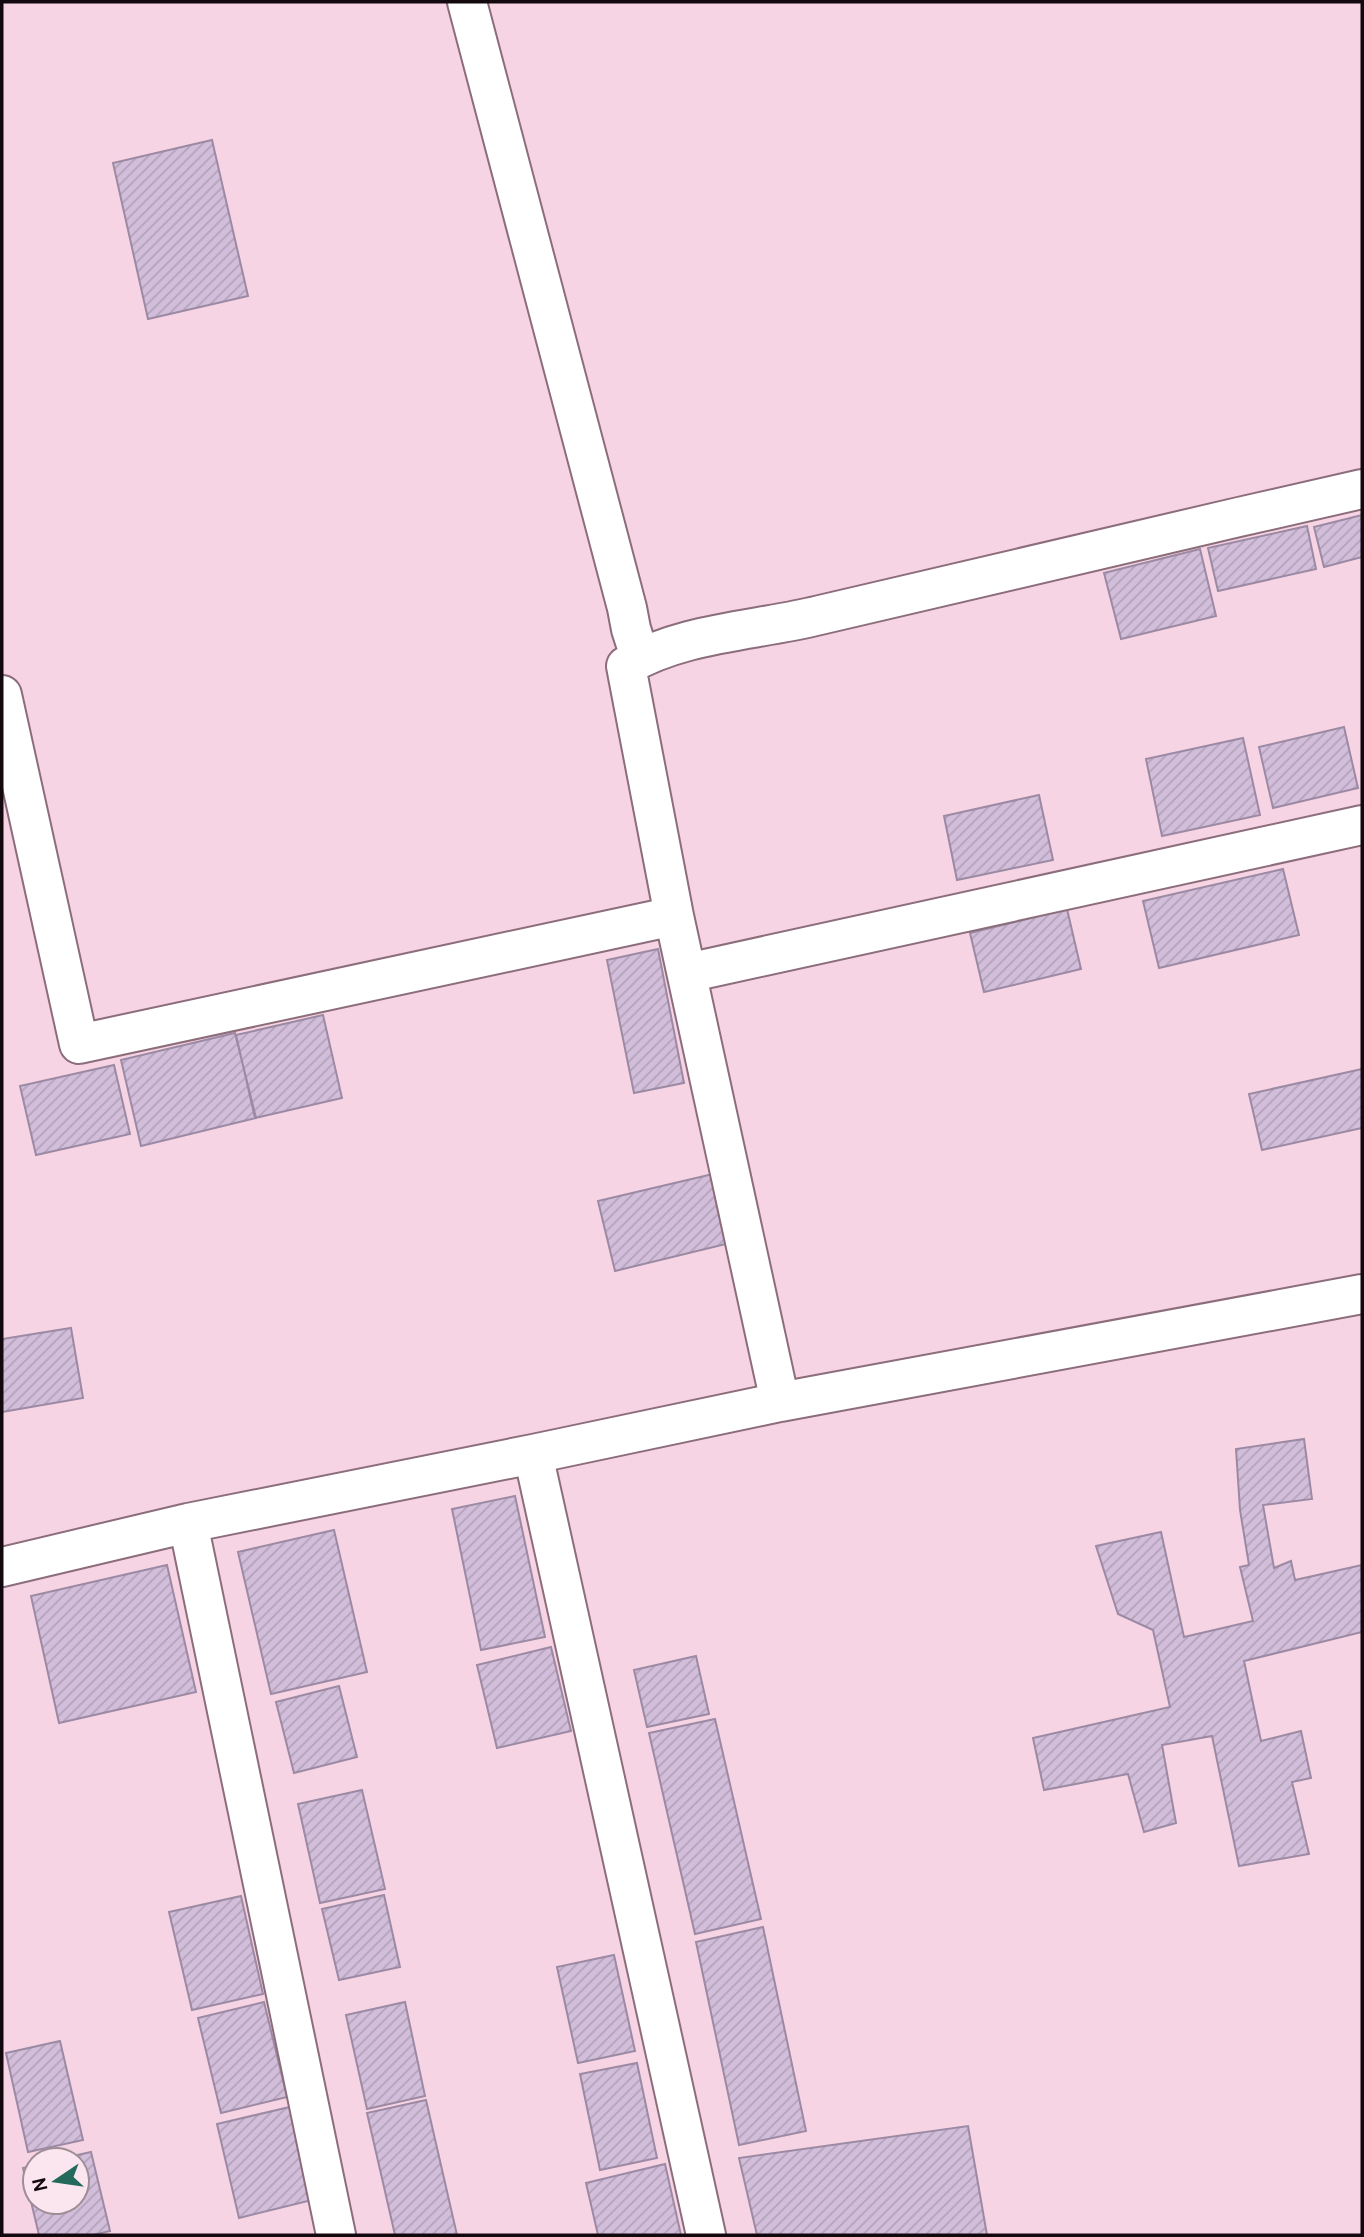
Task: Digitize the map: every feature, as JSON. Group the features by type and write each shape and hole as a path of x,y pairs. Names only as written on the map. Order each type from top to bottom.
{"street":[{"path":"467,2 640,657"},
{"path":"780,1402 674,915 626,666 640,657 706,638 804,619 1362,489"},
{"path":"2,695 79,1044 674,915"},
{"path":"687,972 1362,825"},
{"path":"2,1567 188,1523 780,1402 1362,1294"},
{"path":"533,1454 706,2235"},
{"path":"188,1523 336,2235"}],"building":[{"path":"212,140 248,296 148,319 113,163"},
{"path":"1362,515 1362,557 1324,567 1314,527"},
{"path":"1307,526 1316,569 1218,591 1208,548"},
{"path":"1200,549 1216,616 1121,639 1104,573"},
{"path":"1344,727 1358,788 1273,808 1259,747"},
{"path":"1243,738 1260,815 1162,836 1146,759"},
{"path":"1039,795 1053,860 957,880 944,816"},
{"path":"1283,869 1299,935 1159,968 1143,901"},
{"path":"1067,909 1081,969 984,992 970,933"},
{"path":"658,949 684,1083 634,1093 607,960"},
{"path":"323,1015 342,1098 255,1118 236,1035"},
{"path":"235,1033 256,1118 141,1146 121,1060"},
{"path":"114,1065 130,1134 36,1155 20,1086"},
{"path":"1362,1069 1362,1128 1262,1150 1249,1094"},
{"path":"713,1174 730,1243 615,1271 598,1201"},
{"path":"71,1328 83,1398 2,1412 2,1339"},
{"path":"1304,1439 1312,1499 1263,1505 1274,1568 1291,1561 1295,1580 1362,1565 1362,1632 1244,1661 1261,1741 1301,1731 1311,1778 1292,1782 1309,1854 1239,1866 1212,1736 1162,1745 1176,1823 1144,1832 1128,1774 1044,1790 1033,1738 1170,1707 1153,1630 1118,1614 1096,1546 1161,1532 1184,1637 1253,1621 1240,1567 1249,1565 1240,1510 1236,1449"},
{"path":"515,1496 545,1637 481,1650 452,1509"},
{"path":"334,1530 367,1672 271,1694 238,1552"},
{"path":"167,1565 196,1692 59,1723 31,1596"},
{"path":"551,1647 571,1731 497,1748 477,1665"},
{"path":"696,1656 709,1714 647,1727 634,1670"},
{"path":"339,1686 357,1757 294,1773 276,1702"},
{"path":"715,1719 761,1919 695,1934 649,1733"},
{"path":"362,1790 385,1889 320,1903 298,1804"},
{"path":"384,1895 400,1967 339,1980 322,1909"},
{"path":"241,1896 263,1994 192,2010 169,1912"},
{"path":"763,1927 806,2131 739,2145 696,1942"},
{"path":"614,1955 635,2051 578,2063 557,1967"},
{"path":"264,2002 287,2097 221,2113 198,2018"},
{"path":"405,2002 425,2096 367,2109 346,2015"},
{"path":"60,2041 83,2140 56,2146 27,2146 6,2053"},
{"path":"637,2063 657,2158 600,2170 580,2074"},
{"path":"426,2100 457,2235 395,2235 367,2113"},
{"path":"294,2106 316,2199 239,2218 217,2124"},
{"path":"968,2126 987,2235 757,2235 739,2158"},
{"path":"91,2152 110,2231 93,2235 39,2235 34,2216 91,2216"},
{"path":"665,2164 681,2235 598,2235 586,2183"}]}
